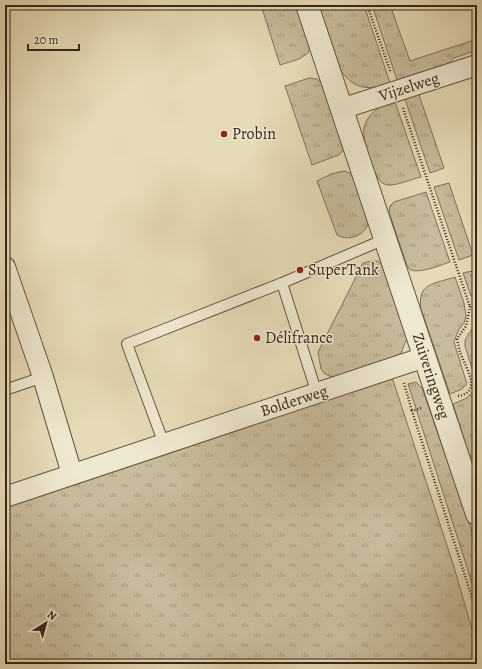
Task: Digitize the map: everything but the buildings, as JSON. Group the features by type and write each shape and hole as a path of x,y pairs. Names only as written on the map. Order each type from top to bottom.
{"street":[{"name":"Zuiveringweg","path":"307,5 477,514"},
{"name":"Vijzelweg","path":"341,109 477,65"},
{"path":"5,267 43,377 72,474"},
{"name":"Bolderweg","path":"5,497 425,358"}],"lane":[{"path":"164,444 127,344 282,283 385,239"},
{"path":"282,283 317,394"},
{"path":"5,390 43,377"}],"path":[{"path":"367,5 470,307"},
{"path":"399,367 412,411"},
{"path":"474,664 477,658"}],"green space":[{"path":"261,5 299,5 311,43 308,53 299,59 280,65"},
{"path":"319,5 364,5 390,83 369,88 358,85 347,78 341,71"},
{"path":"372,5 390,5 410,61 477,39 477,50 454,58 448,64 397,80"},
{"path":"309,78 317,79 323,85 344,149 339,155 312,165 285,86"},
{"path":"418,92 444,168 430,173 404,96"},
{"path":"394,99 421,177 388,185 380,181 370,161 366,146 364,128 368,118 372,114 380,107"},
{"path":"344,171 353,174 369,220 365,230 357,236 347,238 337,235 317,181 331,174"},
{"path":"449,183 473,255 459,260 434,187"},
{"path":"426,192 450,262 429,269 413,271 409,269 406,264 389,212 390,206 394,202"},
{"path":"378,261 387,270 407,338 401,353 388,363 333,378 324,373 321,369 318,352 363,263"},
{"path":"477,270 477,298 471,296 463,273"},
{"path":"455,277 464,303 466,316 454,342 467,384 462,389 450,394 421,309 420,300 425,289 429,286"},
{"path":"477,321 477,481 453,404 467,398 476,388 475,378 465,346 465,340"},
{"path":"392,377 454,567 474,636 477,651 468,664 5,664 5,507"},
{"path":"416,382 422,388 477,546 477,601 408,384"}],"place":[{"name":"Probin","path":"224,134"},
{"name":"SuperTank","path":"300,270"},
{"name":"Délifrance","path":"257,338"}]}
